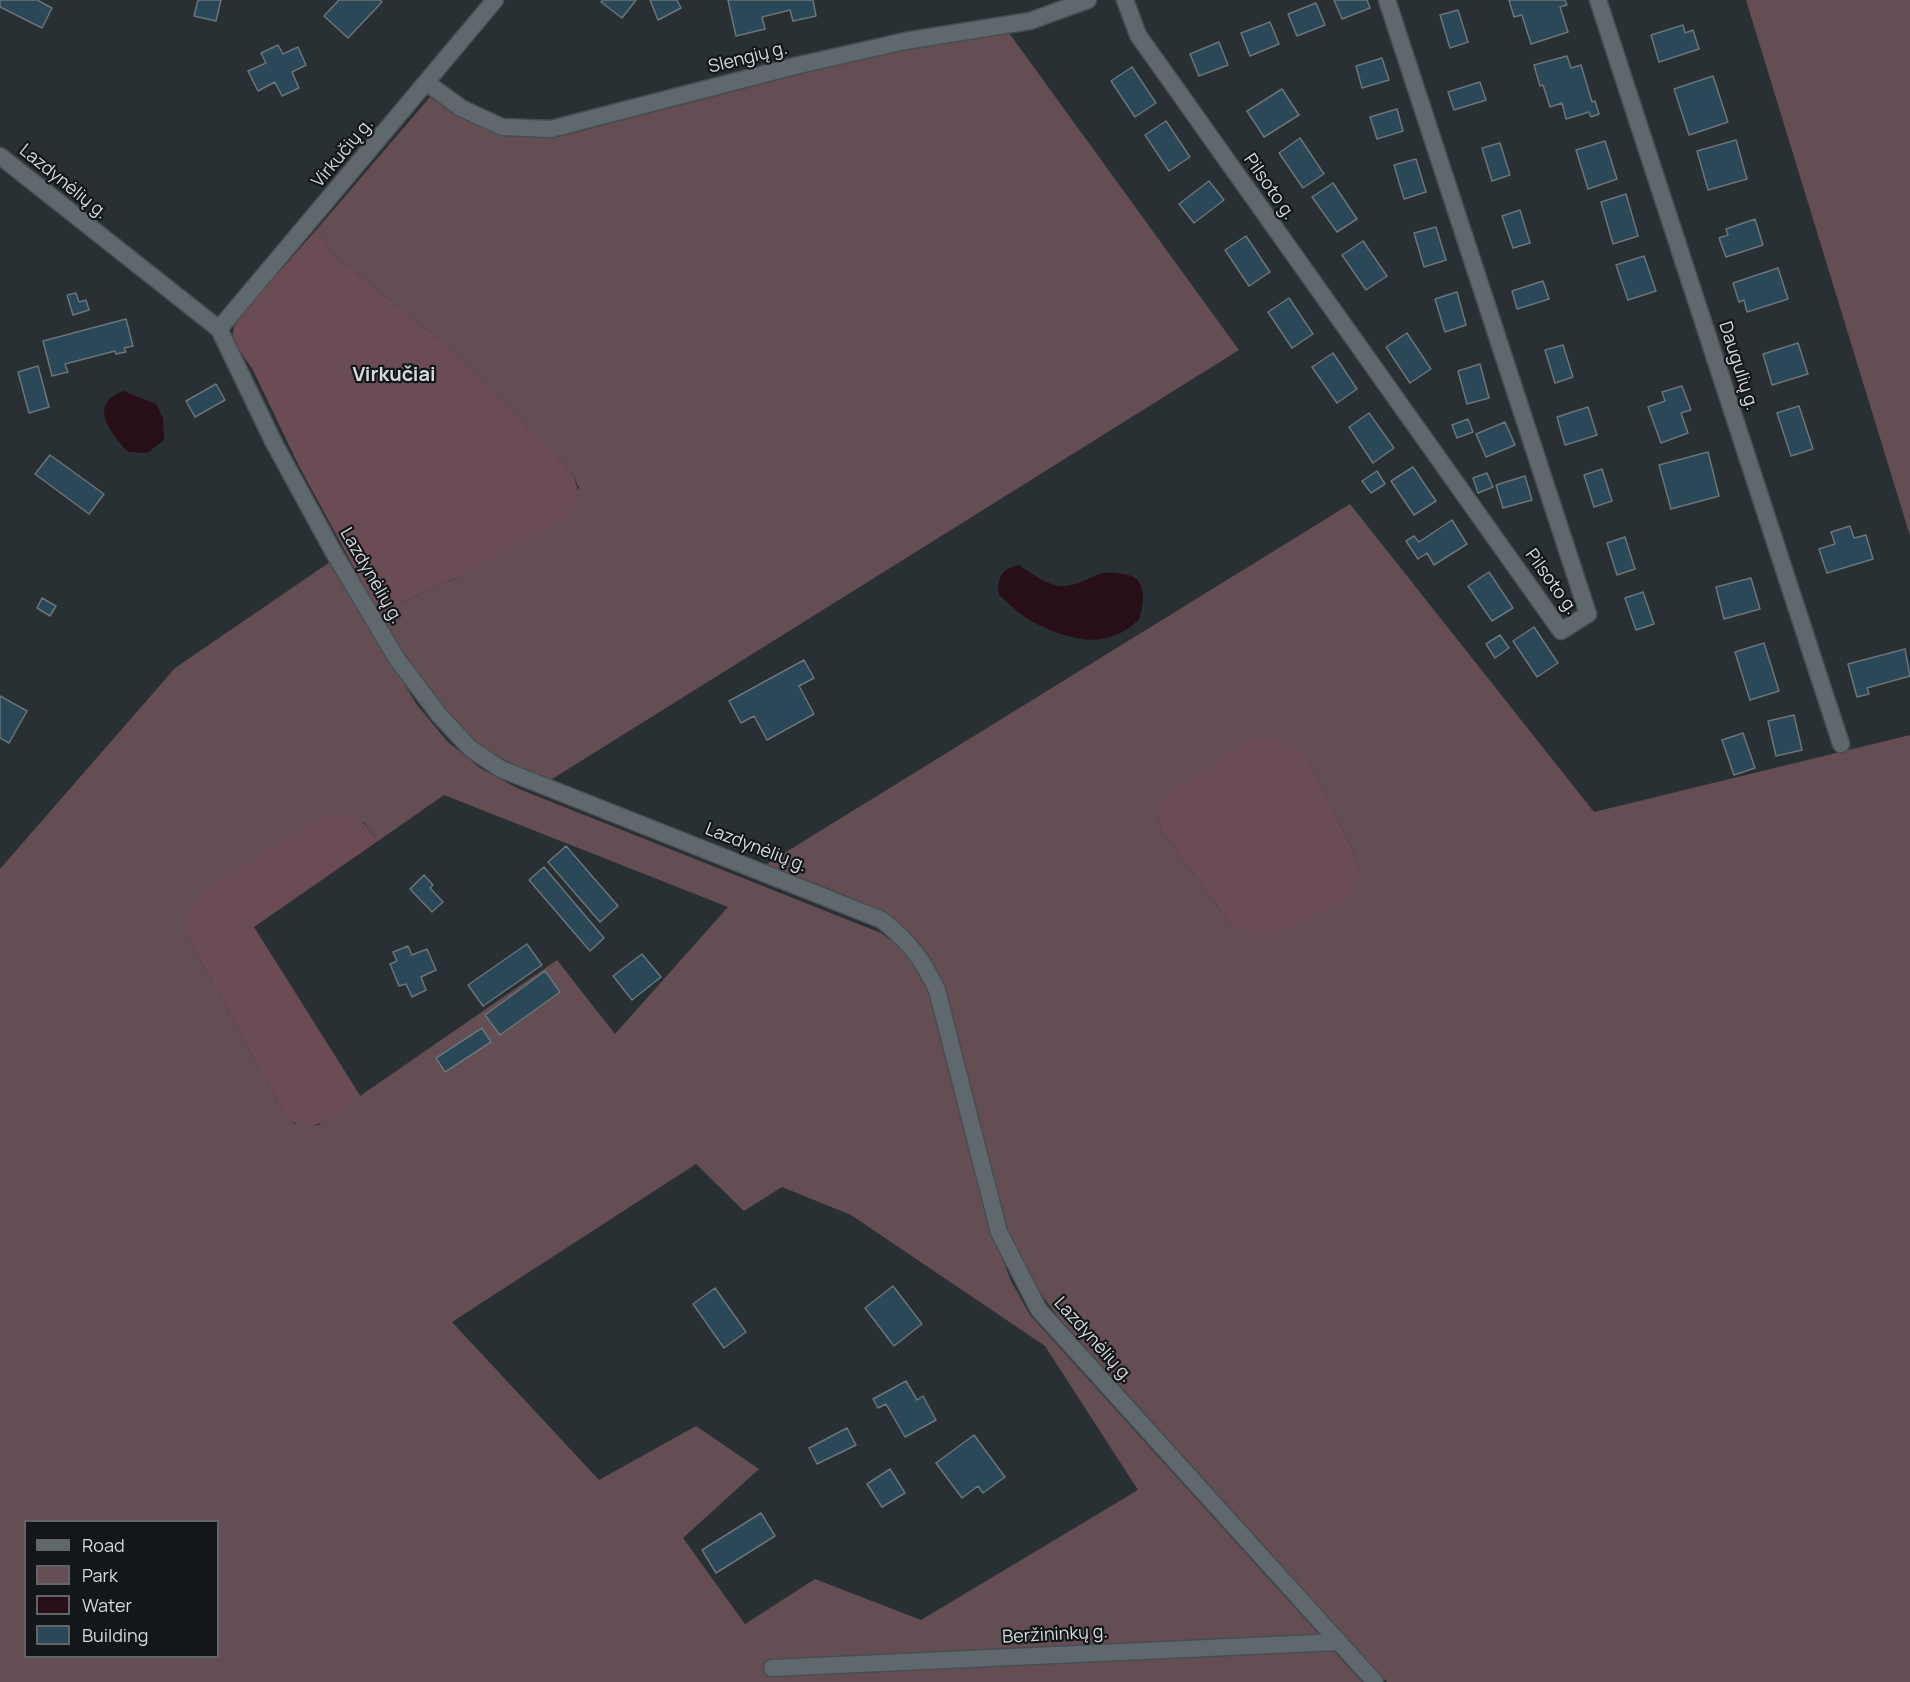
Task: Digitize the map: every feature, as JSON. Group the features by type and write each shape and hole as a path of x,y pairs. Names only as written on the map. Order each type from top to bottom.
{"street":[{"name":"Virkučių g.","path":"219,329 495,0"},
{"name":"Slengių g.","path":"427,83 461,108 502,127 551,129 894,43 1030,21 1088,0"},
{"name":"Pilsoto g.","path":"1125,0 1138,36 1561,631 1588,614 1387,0"},
{"name":"Daugulių g.","path":"1598,0 1841,744"},
{"name":"Lazdynėlių g.","path":"0,156 219,329 274,443 334,553 391,650 440,716 471,749 501,769 882,920 904,938 926,966 937,990 999,1232 1039,1310 1375,1682"},
{"name":"Beržininkų g.","path":"772,1668 1339,1642"}],"green space":[{"path":"1746,0 1910,0 1910,536"},
{"path":"1009,33 1239,350 549,781 481,745 462,729 438,702 378,612 464,575 579,488 571,471 452,350 332,253 317,229 430,97 457,114 501,135 558,137 840,64 962,38"},
{"path":"1350,504 1594,812 1910,735 1910,1682 1387,1682 1058,1317 1036,1287 1009,1233 944,985 924,949 915,938 885,915 823,886 765,865","holes":["1306,758 1354,853 1359,871 1234,928 1161,830 1157,812"]},
{"path":"330,562 417,705 447,741 480,768 519,789 881,933 906,951 920,974 936,1012 992,1232 1011,1281 1030,1315 1362,1682 0,1682 0,869 175,668","holes":["444,795 728,907 615,1034 557,960 318,1125 295,1124 284,1114 188,937 364,822 378,841","696,1164 744,1211 782,1187 851,1215 1045,1346 1138,1490 921,1620 815,1579 745,1624 683,1538 759,1469 696,1426 599,1480 452,1322"]}],"shaded area":[{"path":"317,229 332,253 452,350 571,471 577,489 577,499 568,516 464,575 378,612 298,464 253,370 232,339 234,327 240,316"},
{"path":"1268,739 1286,744 1306,758 1354,853 1359,871 1355,887 1348,900 1274,936 1253,935 1234,928 1161,830 1157,812 1158,801 1247,742"},
{"path":"335,815 361,821 378,841 254,927 361,1097 321,1123 304,1125 294,1122 284,1114 188,937 187,922 189,911 205,890 316,819"}],"water":[{"path":"123,391 156,404 163,418 164,440 147,453 128,452 109,428 104,411 106,404 112,397"},
{"path":"1019,565 1044,581 1059,586 1076,584 1103,573 1130,576 1140,584 1142,591 1143,605 1139,620 1118,634 1092,640 1063,635 1045,628 1026,618 999,595 1002,575 1008,569"}],"building":[{"path":"0,0 37,0 52,8 42,28 0,7"},
{"path":"198,0 221,0 216,21 194,16"},
{"path":"339,0 380,0 382,2 348,38 324,16"},
{"path":"603,0 636,0 622,18 601,2"},
{"path":"650,0 677,0 681,8 658,20"},
{"path":"728,0 813,0 816,16 793,21 790,10 762,17 765,29 736,36"},
{"path":"1334,0 1367,0 1370,8 1342,19"},
{"path":"1509,0 1565,0 1567,5 1560,7 1568,32 1531,44 1522,15 1514,17"},
{"path":"1316,3 1325,25 1297,36 1288,14"},
{"path":"1458,10 1468,42 1450,48 1440,15"},
{"path":"1270,22 1279,44 1250,56 1241,33"},
{"path":"1683,25 1685,33 1693,30 1699,49 1659,62 1651,35"},
{"path":"1219,42 1228,65 1199,76 1190,54"},
{"path":"278,45 283,54 298,47 306,65 292,72 299,88 282,96 275,82 258,91 248,71 266,63 261,53"},
{"path":"1567,56 1571,68 1581,65 1592,102 1595,101 1599,114 1591,117 1589,112 1566,119 1562,103 1550,107 1543,85 1540,86 1534,65"},
{"path":"1382,58 1389,80 1362,88 1356,66"},
{"path":"1132,67 1156,103 1135,117 1111,81"},
{"path":"1713,76 1728,122 1689,135 1674,89"},
{"path":"1480,82 1486,100 1454,110 1448,92"},
{"path":"1282,89 1299,115 1264,137 1247,111"},
{"path":"1397,109 1403,131 1377,139 1370,117"},
{"path":"1166,121 1190,157 1169,171 1145,135"},
{"path":"1300,138 1324,174 1303,188 1279,153"},
{"path":"1736,140 1747,179 1708,190 1697,151"},
{"path":"1605,141 1617,179 1588,189 1576,150"},
{"path":"1500,143 1510,175 1492,181 1482,148"},
{"path":"1416,159 1426,192 1404,199 1394,165"},
{"path":"1209,181 1224,200 1194,223 1179,204"},
{"path":"1333,183 1357,219 1337,232 1312,197"},
{"path":"1626,194 1638,236 1613,244 1601,202"},
{"path":"1520,210 1530,243 1513,248 1502,216"},
{"path":"1755,219 1763,245 1726,257 1719,238 1728,235 1726,229"},
{"path":"1436,227 1446,260 1424,267 1414,233"},
{"path":"1246,236 1270,272 1249,286 1225,250"},
{"path":"1363,241 1387,276 1366,290 1342,255"},
{"path":"1644,256 1656,291 1628,300 1616,265"},
{"path":"1778,268 1788,299 1747,312 1744,300 1739,302 1733,283"},
{"path":"1543,281 1549,299 1517,309 1512,291"},
{"path":"1457,292 1466,325 1445,332 1435,299"},
{"path":"76,293 79,302 86,300 89,310 73,315 67,295"},
{"path":"1289,298 1313,334 1292,348 1268,312"},
{"path":"126,319 133,346 124,348 126,352 116,354 115,351 65,364 68,372 52,376 43,341"},
{"path":"1407,333 1431,369 1410,383 1386,347"},
{"path":"1798,343 1808,374 1772,385 1763,354"},
{"path":"1563,345 1573,377 1555,383 1545,350"},
{"path":"1333,353 1357,389 1337,403 1312,367"},
{"path":"1480,364 1489,398 1467,404 1458,371"},
{"path":"38,366 49,407 29,413 18,372"},
{"path":"216,384 225,400 195,417 186,401"},
{"path":"1682,386 1691,410 1681,413 1688,433 1661,443 1648,407 1665,401 1662,392"},
{"path":"1799,406 1813,449 1791,456 1777,413"},
{"path":"1588,407 1597,435 1565,445 1557,417"},
{"path":"1369,413 1394,448 1373,463 1349,427"},
{"path":"1468,419 1473,432 1457,438 1452,425"},
{"path":"1505,422 1515,445 1486,457 1476,434"},
{"path":"1708,452 1719,496 1671,509 1659,465"},
{"path":"50,455 104,494 89,514 35,474"},
{"path":"1413,467 1436,501 1414,515 1391,481"},
{"path":"1602,469 1612,501 1594,507 1584,475"},
{"path":"1377,471 1385,484 1371,493 1362,481"},
{"path":"1487,473 1493,487 1478,493 1473,478"},
{"path":"1525,476 1532,500 1503,508 1496,485"},
{"path":"1452,520 1467,544 1434,565 1427,553 1418,559 1406,541 1414,536 1419,542"},
{"path":"1850,526 1854,538 1866,535 1873,559 1827,573 1819,549 1835,544 1831,532"},
{"path":"1625,537 1635,569 1617,575 1607,543"},
{"path":"1489,572 1513,608 1492,621 1468,586"},
{"path":"1751,578 1760,609 1724,619 1716,587"},
{"path":"1643,592 1654,624 1636,630 1625,598"},
{"path":"42,598 56,606 50,616 37,608"},
{"path":"1534,627 1558,663 1537,677 1513,641"},
{"path":"1500,635 1509,648 1495,658 1486,644"},
{"path":"1764,643 1779,691 1750,700 1735,652"},
{"path":"1905,649 1910,676 1867,688 1869,694 1857,697 1848,664"},
{"path":"804,660 814,678 799,686 814,714 767,740 754,716 741,723 729,701"},
{"path":"0,696 27,711 9,743 0,738"},
{"path":"1794,715 1802,750 1776,756 1768,721"},
{"path":"1743,733 1755,768 1734,775 1722,740"},
{"path":"566,846 618,906 600,922 548,862"},
{"path":"544,867 604,938 590,951 529,880"},
{"path":"424,875 433,885 430,888 443,902 432,912 410,889"},
{"path":"527,944 542,965 483,1006 468,985"},
{"path":"408,946 412,955 427,949 436,970 421,977 426,990 412,997 406,984 399,986 390,964 397,961 393,952"},
{"path":"642,954 661,977 632,1000 613,976"},
{"path":"545,971 560,992 500,1035 485,1015"},
{"path":"482,1028 491,1042 445,1072 436,1058"},
{"path":"893,1286 922,1324 894,1346 865,1308"},
{"path":"715,1288 746,1332 724,1348 693,1304"},
{"path":"906,1381 917,1400 923,1396 936,1420 905,1437 886,1404 878,1408 873,1399"},
{"path":"847,1428 856,1445 817,1464 809,1448"},
{"path":"974,1435 1005,1477 983,1493 978,1486 962,1498 936,1463"},
{"path":"890,1469 905,1493 882,1507 867,1484"},
{"path":"761,1513 775,1536 716,1573 702,1550"}],"district":[{"name":"Virkučiai","path":"394,375"}]}
